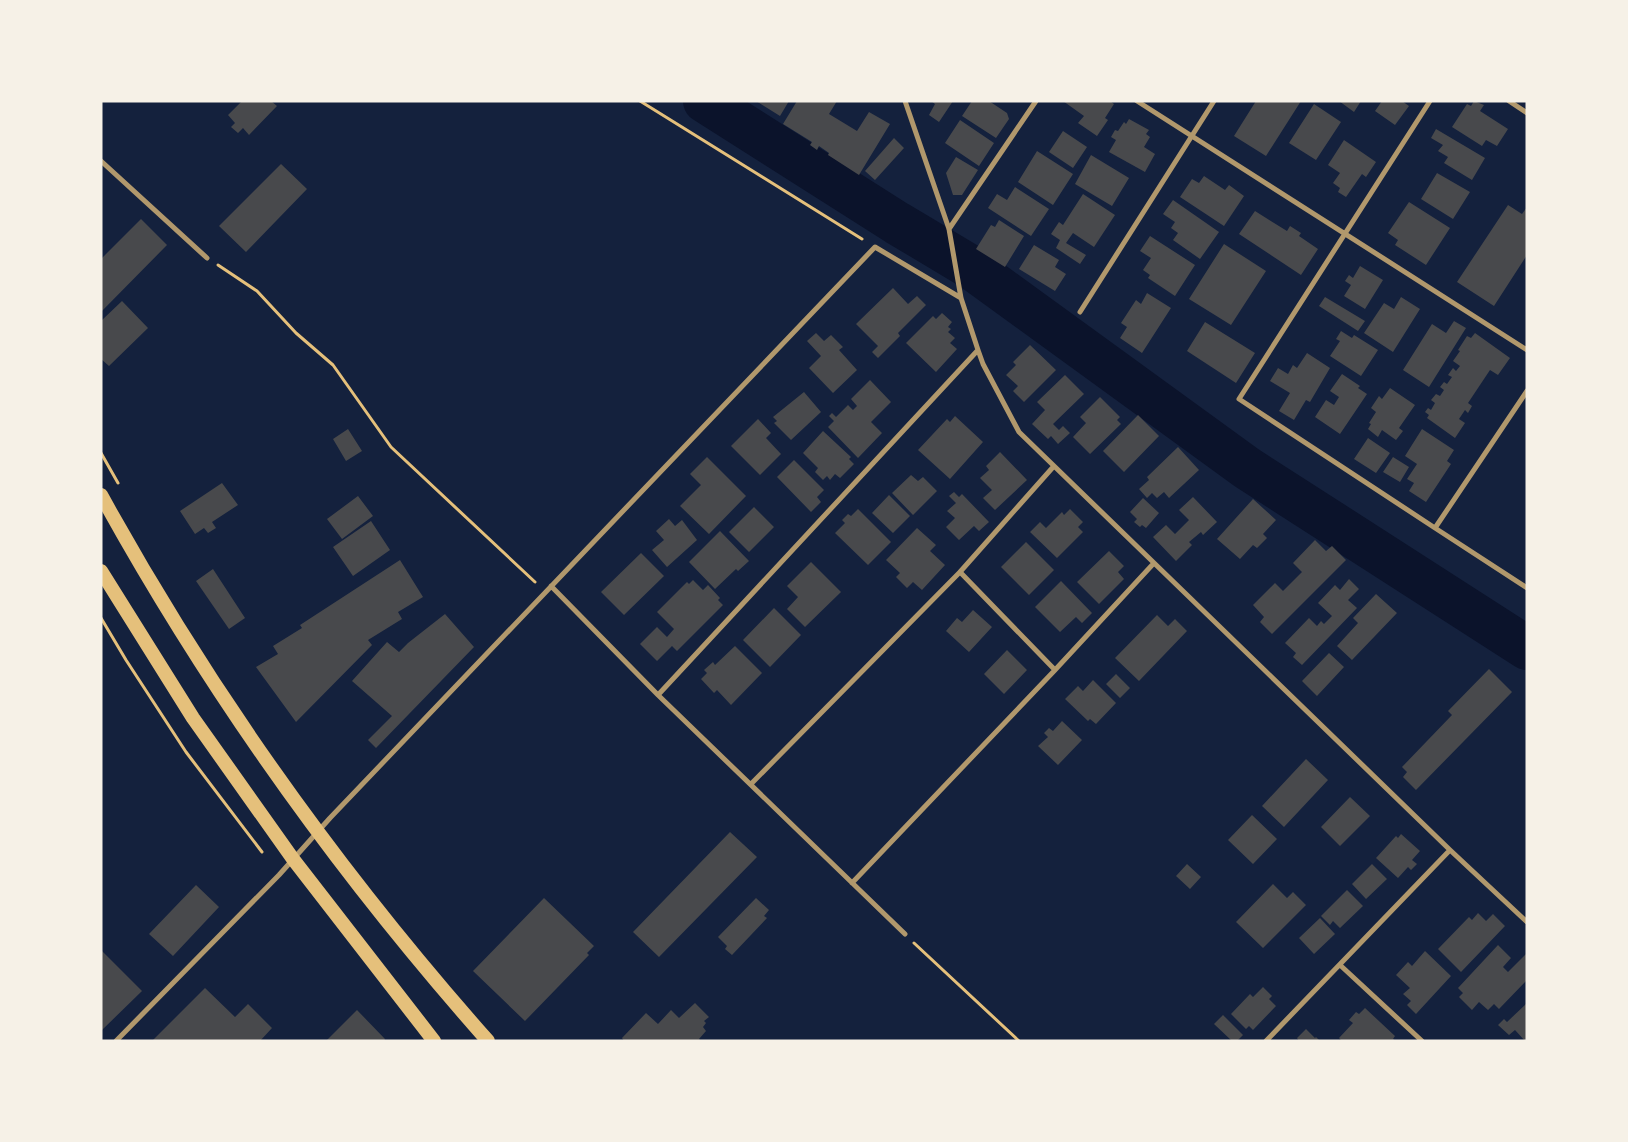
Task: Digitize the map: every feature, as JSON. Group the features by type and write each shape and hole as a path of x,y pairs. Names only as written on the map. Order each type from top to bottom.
{"highway":[{"path":"101,495 222,696 318,832 488,1041"},
{"path":"101,571 193,718 292,859 434,1041"}],"street":[{"path":"905,101 949,229 961,298 978,350 1019,432 1450,850 1527,922"},
{"path":"949,229 1036,101"},
{"path":"1138,101 1191,137 1527,350"},
{"path":"1080,312 1214,101"},
{"path":"1430,101 1239,399 1527,588"},
{"path":"1509,101 1527,113"},
{"path":"101,161 207,258"},
{"path":"116,1041 318,832 875,247 961,298"},
{"path":"658,695 978,350"},
{"path":"1435,528 1527,391"},
{"path":"751,784 960,572 1054,466"},
{"path":"852,883 1154,563"},
{"path":"960,572 1055,670"},
{"path":"551,586 658,695 905,934"},
{"path":"1266,1041 1450,850"},
{"path":"1340,965 1422,1041"}],"path":[{"path":"640,101 875,247"},
{"path":"207,258 257,291 296,333 333,365 391,447 546,591"},
{"path":"101,453 119,485"},
{"path":"905,934 1019,1041"}],"building":[{"path":"242,101 271,101 277,106 249,135 243,128 238,133 231,127 235,123 228,115"},
{"path":"756,101 789,101 780,116"},
{"path":"797,101 837,101 829,114 857,131 869,112 890,124 859,175 828,155 829,153 819,146 817,150 810,145 812,142 783,124"},
{"path":"931,101 953,101 939,122 929,115 935,104"},
{"path":"972,101 989,101 1007,113 1009,119 996,138 962,116"},
{"path":"1063,101 1110,101 1114,104 1105,118 1108,120 1097,136 1078,123 1084,116"},
{"path":"1256,101 1301,101 1266,156 1234,136"},
{"path":"1339,101 1361,101 1354,112"},
{"path":"1382,101 1402,101 1409,106 1395,125 1375,111"},
{"path":"1474,101 1484,105 1480,111 1508,129 1497,146 1486,140 1482,146 1452,127 1467,104 1471,106"},
{"path":"1314,104 1341,122 1316,160 1289,143"},
{"path":"1129,119 1149,130 1146,134 1150,137 1144,147 1155,154 1145,172 1109,152 1116,140 1111,137 1115,130 1118,131 1124,122 1126,124"},
{"path":"960,120 994,143 979,166 945,143"},
{"path":"1436,129 1485,158 1472,180 1444,163 1448,157 1438,151 1443,145 1431,138"},
{"path":"1063,131 1087,147 1073,168 1049,152"},
{"path":"894,138 904,148 875,180 865,171"},
{"path":"1344,140 1376,162 1366,177 1362,174 1346,197 1338,192 1340,188 1333,183 1340,173 1328,165"},
{"path":"1037,151 1073,174 1053,205 1018,182"},
{"path":"1091,155 1129,178 1112,206 1075,184"},
{"path":"956,157 978,170 962,195 953,195 946,173"},
{"path":"281,164 307,189 246,252 219,226"},
{"path":"1437,173 1470,192 1453,219 1421,199"},
{"path":"1204,176 1225,190 1229,185 1244,196 1224,226 1180,197 1192,179 1199,183"},
{"path":"1015,187 1049,209 1031,236 988,208 997,194 1007,200"},
{"path":"1083,194 1115,215 1094,247 1073,233 1066,243 1086,255 1080,264 1056,248 1060,240 1051,234 1059,222 1063,225"},
{"path":"1173,200 1219,232 1200,259 1173,240 1178,233 1171,228 1175,222 1163,214"},
{"path":"1409,202 1450,228 1426,265 1395,245 1398,240 1388,233"},
{"path":"1508,205 1522,214 1527,207 1527,255 1494,306 1457,282"},
{"path":"1255,211 1287,231 1290,226 1301,233 1299,236 1318,249 1301,275 1239,234"},
{"path":"141,219 167,245 101,312 101,259"},
{"path":"999,220 1024,236 1005,267 976,249 991,225 995,227"},
{"path":"1150,236 1195,265 1175,296 1148,278 1150,275 1143,270 1151,258 1140,251"},
{"path":"1224,244 1266,271 1231,325 1189,299"},
{"path":"1034,245 1059,260 1055,267 1066,274 1055,291 1019,269"},
{"path":"1360,266 1383,280 1365,309 1344,296 1351,285 1345,281 1349,275 1353,278"},
{"path":"893,288 908,304 917,296 926,305 898,333 900,336 878,358 872,352 878,346 856,324"},
{"path":"1147,293 1171,308 1142,353 1120,338 1127,327 1121,323 1136,300 1141,304"},
{"path":"1325,297 1365,321 1358,331 1319,306"},
{"path":"1401,297 1420,309 1393,352 1364,333 1384,303 1394,309"},
{"path":"122,301 148,328 109,366 101,359 101,321"},
{"path":"942,313 952,322 948,327 951,329 948,332 955,338 950,343 957,349 936,372 906,343 933,316 936,319"},
{"path":"1454,321 1466,328 1429,387 1403,370 1432,324 1446,333"},
{"path":"1205,322 1255,353 1236,383 1187,351"},
{"path":"1341,331 1352,338 1354,335 1378,350 1361,376 1330,356 1340,341 1336,339"},
{"path":"816,333 824,341 831,335 843,347 839,350 857,370 833,393 809,368 821,356 807,341"},
{"path":"1475,333 1510,358 1498,375 1490,370 1468,403 1472,406 1468,413 1465,410 1459,419 1465,423 1455,438 1427,418 1429,415 1425,412 1428,408 1431,410 1435,403 1431,400 1436,394 1440,396 1444,390 1440,387 1444,382 1447,384 1452,377 1448,375 1453,368 1456,371 1460,366 1453,361 1460,351 1458,350 1467,336 1471,338"},
{"path":"1030,345 1056,370 1024,402 1013,391 1018,386 1006,375 1016,365 1013,362"},
{"path":"1307,353 1330,368 1310,402 1306,400 1294,420 1279,411 1290,393 1270,381 1278,368 1288,374 1293,365 1297,368"},
{"path":"1342,374 1360,386 1358,388 1367,394 1340,434 1315,417 1326,400 1334,405 1339,397 1330,391"},
{"path":"1065,375 1084,394 1053,424 1059,430 1063,426 1070,433 1058,444 1051,436 1048,439 1032,424 1045,410 1037,402"},
{"path":"870,380 891,402 871,422 882,433 858,458 828,427 834,421 829,416 832,413 836,417 848,405 853,410 857,406 851,399"},
{"path":"1390,388 1415,405 1399,428 1403,431 1396,440 1382,430 1378,437 1368,429 1371,424 1369,423 1376,412 1371,408 1379,396 1382,399"},
{"path":"804,392 821,412 791,440 774,423 777,421 773,417"},
{"path":"1100,397 1120,417 1117,420 1121,424 1090,454 1073,437 1086,423 1080,417"},
{"path":"1138,415 1159,436 1124,472 1103,451"},
{"path":"955,416 983,442 950,479 918,450 947,419 950,422"},
{"path":"758,419 771,433 766,438 781,454 760,475 731,446"},
{"path":"348,429 362,451 346,461 333,439"},
{"path":"1422,429 1454,450 1447,461 1451,464 1426,502 1409,491 1414,483 1407,479 1417,464 1405,456"},
{"path":"823,431 851,457 849,459 854,464 840,478 835,474 830,480 827,476 823,480 815,472 818,468 803,453"},
{"path":"1368,438 1390,453 1376,473 1354,459"},
{"path":"1178,447 1199,470 1169,498 1164,492 1157,498 1152,493 1147,498 1139,489 1149,480 1147,477"},
{"path":"1000,452 1027,480 995,510 983,498 992,490 980,478 989,470 986,466"},
{"path":"707,457 746,496 709,534 680,506 701,485 690,474"},
{"path":"1393,457 1409,467 1400,482 1383,472"},
{"path":"794,460 824,490 817,497 821,502 811,512 777,477"},
{"path":"911,475 918,481 923,477 937,491 913,515 892,493"},
{"path":"222,483 238,505 212,522 216,528 208,533 204,528 195,534 180,511"},
{"path":"954,492 959,497 962,494 989,522 979,531 974,526 959,540 946,527 955,518 947,511 956,503 949,496"},
{"path":"889,495 910,516 893,533 872,513"},
{"path":"358,496 373,516 342,539 327,519"},
{"path":"1193,497 1217,522 1203,535 1201,532 1189,542 1192,545 1176,561 1153,537 1166,525 1175,534 1189,520 1179,510"},
{"path":"1143,498 1159,513 1146,528 1142,525 1140,527 1134,522 1137,519 1130,512"},
{"path":"1253,499 1276,520 1263,534 1267,538 1257,548 1253,545 1240,559 1217,539"},
{"path":"754,507 774,527 749,552 729,532"},
{"path":"858,509 891,542 868,565 835,533 845,523 842,520 848,514 851,516"},
{"path":"1070,509 1083,522 1078,527 1083,532 1057,558 1030,532 1040,522 1046,528 1062,512 1064,515"},
{"path":"669,519 675,526 682,520 697,540 667,567 652,550 664,540 656,531"},
{"path":"371,521 390,550 353,576 333,547"},
{"path":"917,528 936,545 930,551 945,565 922,590 913,582 907,588 896,577 900,573 886,560"},
{"path":"720,531 749,561 738,571 736,569 715,589 689,562"},
{"path":"1315,540 1326,551 1332,546 1346,560 1272,634 1260,622 1264,617 1253,605 1275,583 1283,591 1302,572 1293,563"},
{"path":"1026,542 1054,570 1029,595 1001,567"},
{"path":"1109,551 1124,566 1118,572 1124,579 1099,604 1077,582"},
{"path":"641,553 664,576 624,615 601,592"},
{"path":"400,560 423,597 398,612 402,619 368,640 372,645 296,722 256,667 278,654 273,646 302,628 300,625"},
{"path":"811,562 841,592 805,627 787,609 798,597 787,586"},
{"path":"213,569 245,618 229,629 196,581"},
{"path":"1349,579 1359,589 1348,600 1357,608 1302,665 1293,657 1296,653 1285,643 1309,618 1317,626 1321,621 1324,624 1332,616 1318,603 1335,585 1340,590"},
{"path":"693,580 703,590 708,585 720,598 718,600 723,605 677,651 672,646 657,661 640,644 657,627 667,637 674,629 657,612 687,582 689,584"},
{"path":"1061,581 1092,613 1082,623 1076,617 1060,632 1035,607"},
{"path":"1376,594 1397,613 1352,660 1337,646 1358,623 1353,618"},
{"path":"774,608 801,635 770,667 743,640"},
{"path":"973,610 992,627 969,652 946,631 957,618 962,622"},
{"path":"445,614 474,647 376,748 368,740 392,716 352,681 387,642 399,652"},
{"path":"1157,615 1168,626 1175,619 1187,631 1139,681 1115,658"},
{"path":"735,646 762,673 731,705 717,690 714,693 701,679 707,673 704,670 713,662 715,665"},
{"path":"1007,650 1027,670 1004,694 984,674"},
{"path":"1329,653 1344,667 1317,696 1302,681"},
{"path":"1489,669 1512,692 1416,790 1403,777 1407,772 1402,767 1452,715 1448,711"},
{"path":"1116,674 1130,688 1120,698 1106,684"},
{"path":"1093,680 1116,703 1096,724 1090,719 1088,721 1065,699 1078,686 1083,691"},
{"path":"1062,721 1082,740 1058,765 1038,746 1048,737 1044,733 1049,728 1053,731"},
{"path":"1306,759 1328,780 1284,827 1262,806"},
{"path":"1350,797 1370,816 1340,846 1321,827"},
{"path":"1252,815 1277,839 1253,864 1228,840"},
{"path":"730,832 757,857 659,957 633,932"},
{"path":"1401,834 1420,851 1412,860 1417,864 1411,870 1408,867 1398,878 1376,858 1396,836 1398,838"},
{"path":"1187,864 1201,877 1190,889 1176,876"},
{"path":"1372,864 1387,879 1366,899 1352,884"},
{"path":"1273,884 1287,898 1293,892 1306,905 1263,948 1236,922"},
{"path":"196,885 219,907 173,956 149,934"},
{"path":"1347,890 1363,906 1340,928 1333,921 1330,925 1321,916"},
{"path":"544,898 594,946 587,953 589,955 525,1021 473,971"},
{"path":"756,898 769,910 764,916 767,918 732,955 725,949 727,946 718,937"},
{"path":"1478,913 1486,921 1493,914 1505,926 1461,972 1438,949 1469,917 1472,920"},
{"path":"1320,918 1335,934 1314,954 1299,938"},
{"path":"1498,945 1511,958 1503,967 1508,972 1527,953 1527,980 1499,1009 1494,1004 1488,1010 1479,1002 1472,1010 1459,997 1463,993 1458,988"},
{"path":"101,950 142,991 101,1031"},
{"path":"1425,951 1451,976 1416,1014 1407,1005 1411,1001 1403,994 1410,988 1396,975 1408,962 1412,966"},
{"path":"1263,987 1272,996 1269,999 1276,1006 1253,1030 1249,1026 1246,1029 1231,1014 1250,994 1253,997"},
{"path":"205,988 235,1017 248,1004 272,1028 260,1041 152,1041"},
{"path":"695,1003 709,1017 704,1021 706,1023 703,1027 706,1031 699,1039 701,1041 624,1041 622,1038 646,1013 658,1024 671,1010 679,1018"},
{"path":"1527,1003 1527,1040 1525,1041 1515,1030 1509,1035 1498,1025 1504,1019 1507,1022"},
{"path":"1365,1008 1395,1036 1393,1039 1396,1041 1342,1041 1339,1038 1353,1023 1349,1020 1356,1012 1359,1014"},
{"path":"357,1010 385,1039 384,1041 326,1041"},
{"path":"1223,1015 1243,1035 1237,1041 1232,1041 1214,1024"},
{"path":"1306,1029 1320,1041 1299,1041 1297,1038"}],"waterway":[{"path":"705,101 897,223 969,266 1247,468 1527,648"}]}
